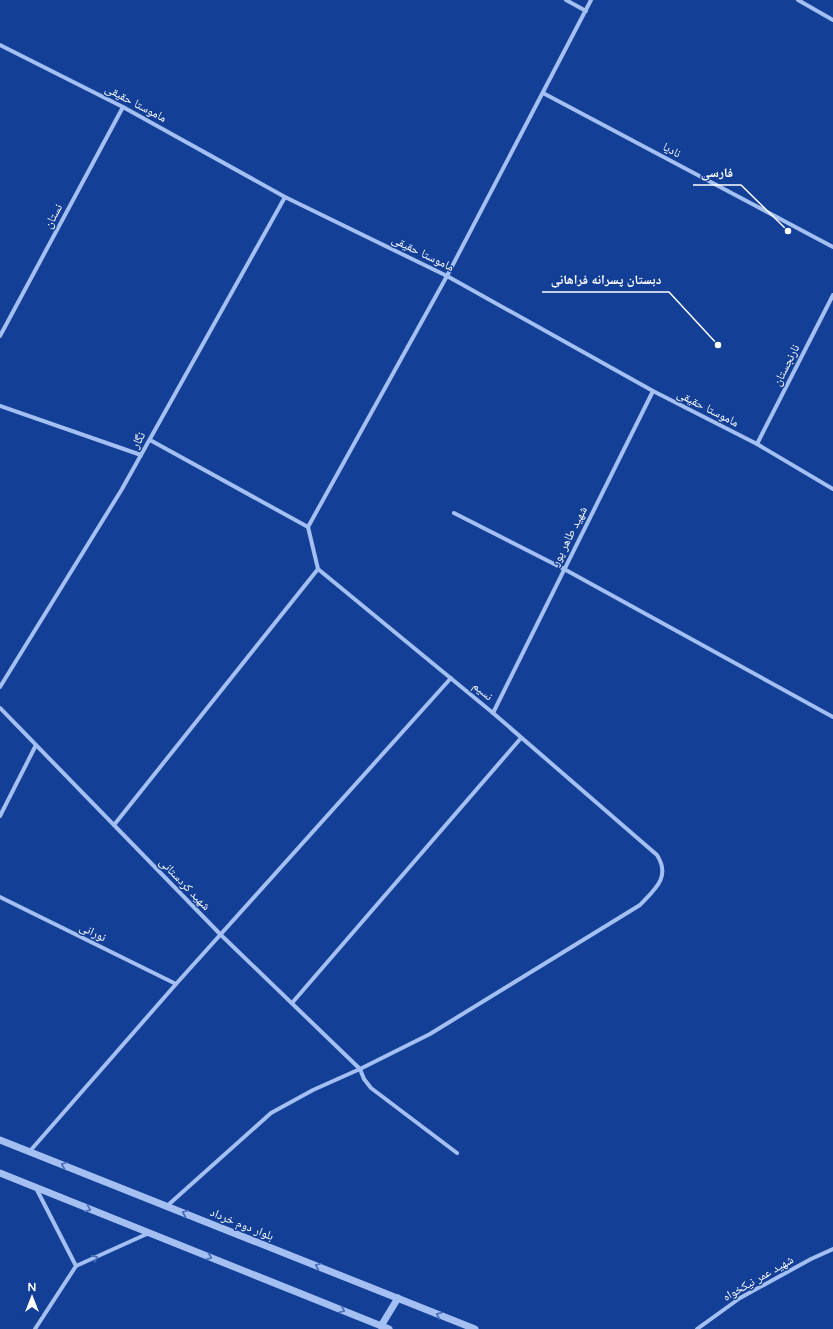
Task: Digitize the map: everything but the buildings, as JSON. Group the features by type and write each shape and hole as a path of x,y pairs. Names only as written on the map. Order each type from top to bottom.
{"street":[{"path":"566,0 586,11"},
{"path":"114,825 318,569 308,527 447,276 544,93 591,0"},
{"path":"798,0 833,20"},
{"name":"ماموستا حقیقی","path":"0,44 123,107 285,197 447,276 653,391 758,444 833,489"},
{"name":"نادیا","path":"544,93 833,247"},
{"name":"نستان","path":"0,336 123,107"},
{"name":"نگار","path":"0,687 118,496 285,197"},
{"name":"نارنجستان","path":"758,444 833,295"},
{"name":"شهید طاهر پور","path":"493,713 653,391"},
{"path":"0,406 141,455"},
{"path":"150,440 308,527"},
{"path":"454,513 564,569 833,717"},
{"name":"نسیم","path":"318,569 493,713 657,855 662,862 663,874 658,885 640,904 430,1034 360,1069"},
{"path":"30,1151 176,984 451,678"},
{"name":"شهید کردستانی","path":"0,708 221,935 360,1069 364,1079 371,1088 457,1153"},
{"path":"292,1003 521,738"},
{"path":"0,816 36,745"},
{"name":"نورانی","path":"0,897 176,984"},
{"path":"167,1206 271,1113 314,1090 360,1069"},
{"name":"بلوار دوم خرداد","path":"0,1140 475,1329"},
{"path":"0,1173 389,1329"},
{"path":"36,1187 76,1266"},
{"path":"35,1329 76,1266 149,1233"},
{"name":"شهید عمر نیکخواه","path":"697,1329 740,1298 811,1259 833,1249"},
{"path":"381,1326 398,1298"}],"place":[{"name":"فارسی","path":"788,231"},
{"name":"دبستان پسرانه فراهانی","path":"718,345"}]}
